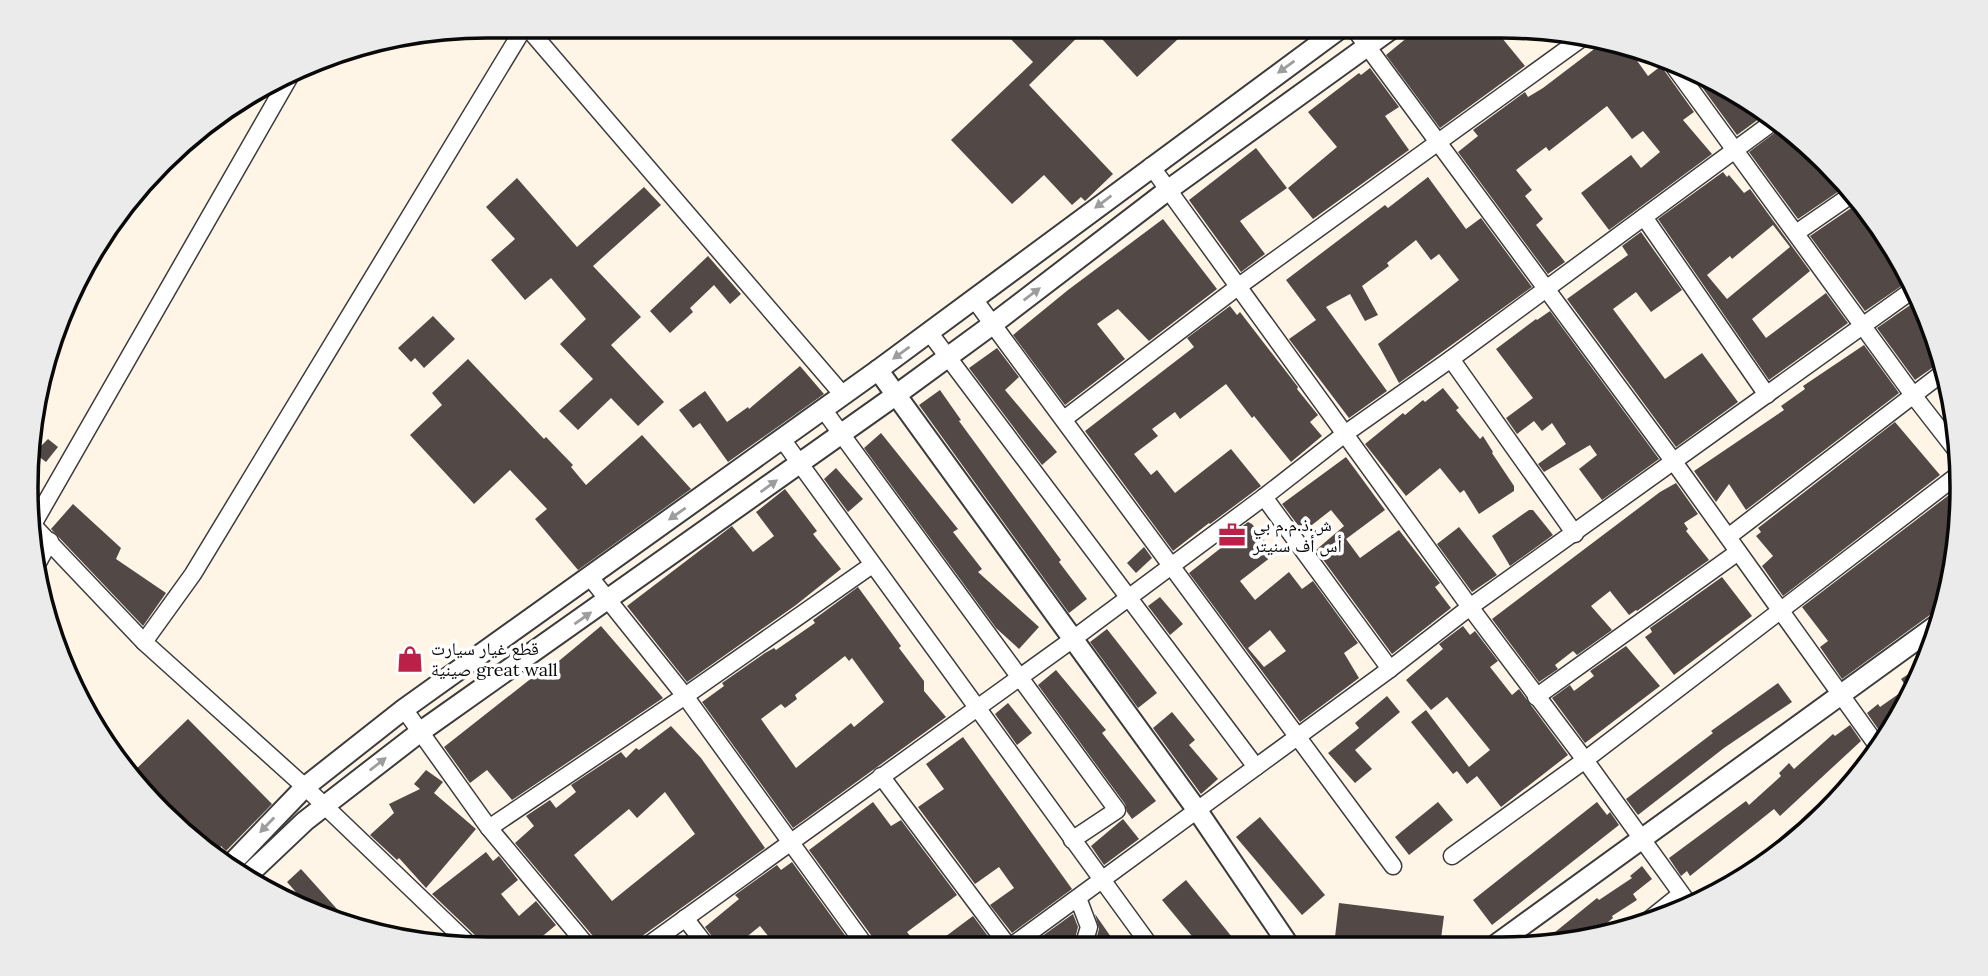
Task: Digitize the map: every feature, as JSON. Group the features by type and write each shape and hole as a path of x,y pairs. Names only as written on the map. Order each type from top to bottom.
{"street":[{"path":"144,642 193,574 519,38"},
{"path":"536,38 843,395"},
{"path":"235,860 305,788 404,709 878,370 1327,38"},
{"path":"1361,38 1674,462 1873,740"},
{"path":"253,871 324,806 420,732 896,395 1168,190 1378,38"},
{"path":"1064,419 1239,286 1574,45"},
{"path":"1682,77 1947,439"},
{"path":"39,514 283,88"},
{"path":"659,937 1073,639 1264,498 1346,433 1767,126"},
{"path":"1151,166 1469,607 1585,760 1684,898"},
{"path":"1796,233 1844,199"},
{"path":"1644,217 1767,395"},
{"path":"1023,937 1390,669 1469,607 1575,534 1906,295"},
{"path":"974,299 1392,866"},
{"path":"929,332 1256,767"},
{"path":"1451,359 1575,534"},
{"path":"878,370 1197,810 1283,937"},
{"path":"1728,537 1936,378"},
{"path":"823,409 1117,810 1072,840"},
{"path":"782,439 1143,937"},
{"path":"1451,856 1585,760 1950,481"},
{"path":"1264,498 1390,669"},
{"path":"41,535 50,541 144,642 305,788 457,937"},
{"path":"43,553 50,541"},
{"path":"1536,697 1738,552"},
{"path":"489,828 685,696 872,565"},
{"path":"589,576 685,696 859,937"},
{"path":"1506,937 1925,633"},
{"path":"404,709 489,828 580,937"},
{"path":"881,776 1002,937"},
{"path":"1078,898 1089,926 1086,937"},
{"path":"685,918 700,937"}],"building":[{"path":"1010,38 1077,38 1029,85 1113,174 1085,201 1081,197 1072,205 1044,175 1012,204 951,140 1033,62"},
{"path":"1101,38 1179,38 1137,77"},
{"path":"1407,38 1502,38 1525,66 1440,128 1386,55"},
{"path":"1595,49 1636,60 1648,76 1659,68 1664,70 1694,112 1683,120 1712,154 1609,230 1581,193 1631,155 1641,168 1660,152 1643,131 1632,139 1607,106 1549,151 1546,147 1516,170 1532,190 1525,196 1543,219 1536,225 1565,262 1548,274 1458,152 1478,136 1473,130 1525,92 1528,97"},
{"path":"1370,68 1399,107 1385,116 1409,150 1313,219 1288,188 1337,147 1308,112 1359,73 1361,75"},
{"path":"1701,86 1758,120 1737,135"},
{"path":"1775,132 1838,192 1798,219 1749,152"},
{"path":"1256,148 1287,188 1240,221 1265,254 1241,272 1189,200"},
{"path":"1723,172 1727,177 1729,175 1744,193 1750,189 1810,271 1752,319 1766,338 1826,293 1848,323 1769,380 1658,219","holes":["1773,225 1790,247 1727,299 1707,275 1730,256 1732,259"]},
{"path":"1428,177 1466,229 1481,218 1532,287 1399,383 1378,344 1459,280 1439,254 1431,260 1416,240 1387,263 1389,266 1362,286 1378,315 1365,321 1350,294 1326,307 1387,391 1349,418 1289,339 1316,320 1286,280 1385,205 1388,208"},
{"path":"517,178 577,247 644,187 661,205 593,266 641,317 611,345 664,402 638,426 611,398 578,430 559,411 593,379 560,344 586,319 551,278 525,300 491,260 515,239 486,207"},
{"path":"1852,208 1874,238 1901,286 1865,311 1810,236"},
{"path":"1163,219 1217,289 1149,341 1118,309 1097,324 1125,359 1065,405 1013,335"},
{"path":"1641,232 1682,290 1651,312 1636,292 1613,309 1665,379 1702,353 1738,402 1676,447 1567,299 1628,255 1622,246"},
{"path":"708,256 741,294 730,304 714,285 690,308 693,312 670,333 650,311"},
{"path":"1910,305 1933,368 1915,380 1877,328"},
{"path":"1230,306 1237,315 1240,312 1318,415 1310,422 1322,436 1291,462 1226,384 1180,419 1175,412 1152,429 1158,436 1134,454 1151,475 1157,470 1175,493 1231,449 1261,486 1173,551 1085,431 1194,347 1187,338"},
{"path":"1550,311 1659,459 1602,500 1579,469 1597,455 1590,445 1544,472 1538,464 1566,444 1552,423 1542,431 1534,421 1517,434 1506,418 1533,398 1496,349"},
{"path":"433,316 455,339 424,368 415,358 411,362 398,348"},
{"path":"1864,345 1899,393 1746,510 1729,484 1716,502 1694,471 1784,410 1781,406 1805,389 1803,386"},
{"path":"997,348 1019,377 1005,390 1057,452 1042,465 969,368"},
{"path":"468,359 544,439 546,437 573,465 571,467 586,485 642,435 691,489 578,570 535,519 547,509 510,470 474,504 410,435 442,405 432,393"},
{"path":"800,366 824,394 728,462 700,423 693,428 679,410 705,391 727,422 748,407 749,409"},
{"path":"1443,388 1459,408 1456,410 1480,439 1483,436 1514,486 1514,491 1479,514 1464,490 1460,493 1440,468 1406,496 1365,444 1403,413 1405,415"},
{"path":"940,390 961,420 959,421 1087,599 1069,613 919,405"},
{"path":"1895,422 1940,475 1783,596 1762,566 1773,556 1756,536 1761,532 1758,528"},
{"path":"881,433 958,529 953,532 982,569 978,572 1039,627 1019,649 996,628 864,448"},
{"path":"48,439 58,447 46,462 39,457 40,447"},
{"path":"1346,457 1385,510 1346,539 1360,558 1399,530 1440,583 1435,587 1451,608 1392,654 1316,550 1344,526 1331,510 1303,532 1282,504"},
{"path":"836,468 863,499 848,512 824,479"},
{"path":"1676,483 1698,514 1684,523 1688,529 1686,531 1709,560 1629,615 1610,591 1591,606 1612,630 1577,655 1573,651 1555,665 1558,669 1539,682 1492,619 1660,492"},
{"path":"785,489 817,531 813,534 841,569 796,605 687,682 627,606 732,526 753,552 774,536 756,512"},
{"path":"1949,495 1946,547 1931,614 1842,679 1820,647 1828,641 1802,607"},
{"path":"73,504 121,548 116,559 166,593 143,626 51,529"},
{"path":"1529,510 1533,510 1553,535 1510,566 1492,536"},
{"path":"1248,522 1252,524 1275,554 1240,581 1255,600 1289,572 1302,589 1313,581 1358,643 1344,653 1359,678 1300,722 1189,573 1226,544 1223,541","holes":["1270,630 1286,651 1264,667 1248,648"]},
{"path":"1459,527 1497,575 1472,592 1437,544"},
{"path":"1144,547 1152,558 1136,573 1127,563"},
{"path":"1722,577 1752,616 1674,675 1645,637 1652,632 1650,628"},
{"path":"858,587 924,681 924,691 946,717 793,828 702,702 724,686 722,683 815,623 813,620","holes":["845,656 849,661 852,658 884,702 854,727 851,723 796,768 761,719 781,704 785,708 797,699 795,695"]},
{"path":"1160,597 1183,624 1170,635 1148,606"},
{"path":"601,626 663,698 512,800 487,770 470,783 444,747 552,662 554,665"},
{"path":"1463,626 1470,635 1475,631 1498,661 1490,667 1512,695 1519,689 1568,755 1501,807 1477,776 1467,784 1457,771 1453,774 1411,722 1426,710 1469,767 1490,750 1447,697 1431,710 1406,680 1443,649 1439,644"},
{"path":"1107,629 1157,693 1138,708 1090,642"},
{"path":"1626,646 1660,686 1585,743 1552,698 1570,685 1574,691 1594,676 1590,671"},
{"path":"1056,670 1106,730 1102,733 1156,801 1132,819 1125,804 1038,685"},
{"path":"1778,683 1792,702 1724,748 1638,815 1626,799 1713,733 1711,731"},
{"path":"1900,693 1879,730 1867,713 1878,704 1880,707"},
{"path":"1387,696 1400,712 1355,750 1372,769 1355,783 1328,753 1359,728 1355,723"},
{"path":"1008,703 1032,733 1017,745 995,714"},
{"path":"1172,712 1195,740 1189,745 1218,779 1201,794 1153,728"},
{"path":"188,719 272,804 226,851 221,846 219,848 214,845 170,806 137,769"},
{"path":"1850,725 1861,741 1780,816 1774,809 1690,876 1687,871 1681,876 1669,858 1746,801 1749,805 1781,776 1779,773 1789,763 1794,769 1833,734 1835,736"},
{"path":"671,726 701,758 765,848 641,937 594,937 515,843 534,826 526,816 550,800 556,808 576,792 571,785 621,752 626,758 636,748 639,750","holes":["665,792 695,834 612,901 574,855 629,809 637,818"]},
{"path":"963,737 1072,889 1012,933 990,905 1014,888 999,867 975,884 918,807 944,789 926,764"},
{"path":"426,770 443,782 434,793 476,829 426,888 399,858 397,860 370,835 394,813 389,804 420,789 414,784"},
{"path":"873,802 891,826 901,820 957,895 907,932 911,937 872,937 809,850"},
{"path":"1438,802 1453,820 1409,855 1395,837"},
{"path":"1597,802 1607,815 1610,812 1619,825 1492,925 1473,900"},
{"path":"1260,817 1325,895 1302,915 1236,837"},
{"path":"1123,819 1139,839 1104,865 1091,846"},
{"path":"486,852 493,861 499,856 518,880 501,894 519,916 536,901 556,925 542,937 477,937 432,894"},
{"path":"792,862 846,937 769,937 760,926 746,937 712,937 705,927 739,899 735,895 777,865 781,870"},
{"path":"1642,866 1652,879 1633,894 1637,900 1612,916 1605,925 1552,935 1597,898 1599,900 1632,878 1630,876"},
{"path":"301,869 340,912 299,895 287,882"},
{"path":"1186,880 1232,937 1193,937 1162,900"},
{"path":"1339,903 1444,916 1441,937 1335,937"},
{"path":"1073,914 1078,927 1076,937 1041,937"},
{"path":"1095,914 1111,937 1097,937 1099,929"},
{"path":"973,916 989,937 945,937"}],"place":[{"name":"ش.ذ.م.م بي أس أف سنيتر","path":"1232,535"},
{"name":"قطع غيار سيارت صينية great wall","path":"410,659"}]}
